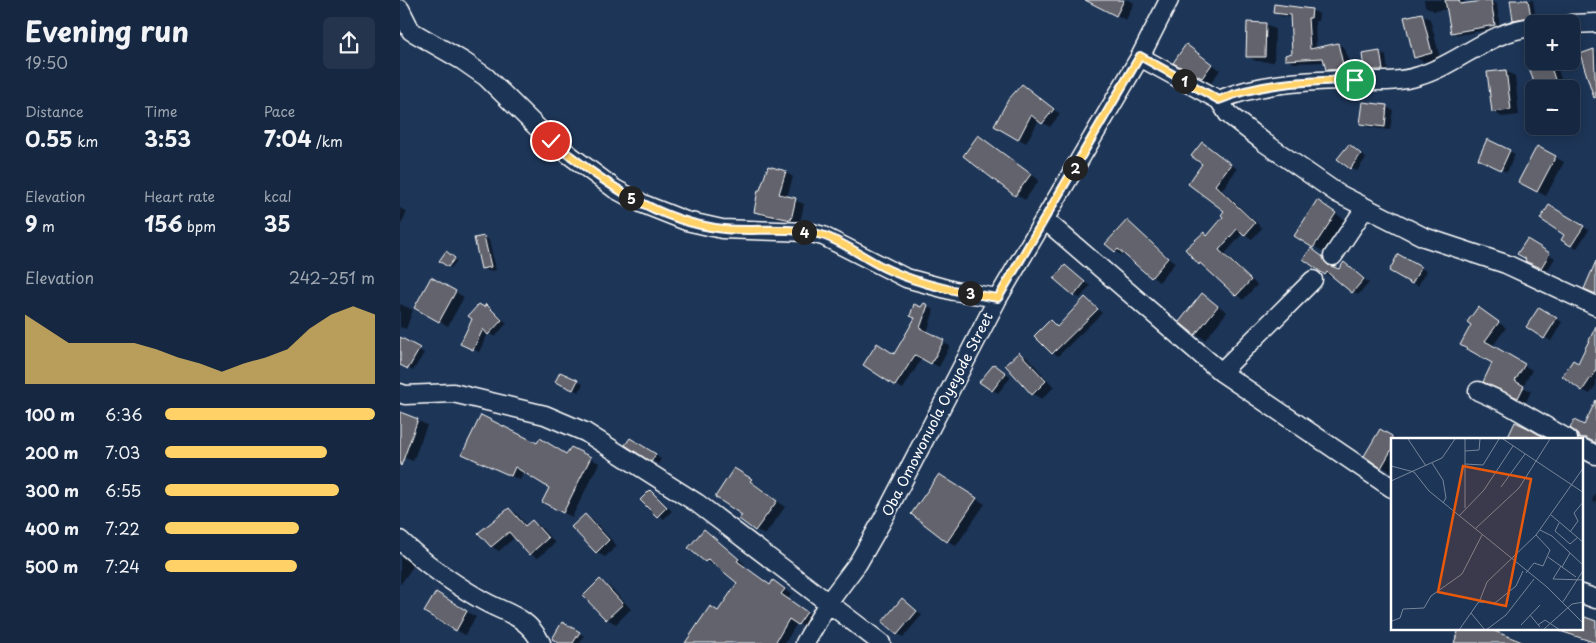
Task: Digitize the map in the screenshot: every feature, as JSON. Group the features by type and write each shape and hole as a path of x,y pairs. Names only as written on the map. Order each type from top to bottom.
{"street":[{"name":"Oba Omowonuola Oyeyode Street","path":"805,643 828,603 858,563 882,522 998,298 1140,56 1169,0"},
{"path":"400,8 411,31 463,61 486,77 551,141 615,189 643,204 686,221 722,229 808,232 823,236 906,278 954,291 998,298"},
{"path":"1580,24 1596,23"},
{"path":"1219,100 1232,94 1320,80 1391,82 1417,77 1439,69 1499,35 1525,29"},
{"path":"1140,56 1219,100 1228,114 1265,143 1311,177 1365,208 1424,237 1506,264 1596,306"},
{"path":"1333,256 1365,208"},
{"path":"1045,220 1221,372 1391,487"},
{"path":"1221,372 1313,280"},
{"path":"1478,391 1505,403 1566,438"},
{"path":"400,393 405,395 453,393 545,415 585,432 697,503 881,643"},
{"path":"1584,449 1596,456"},
{"path":"400,540 444,577 482,601 510,612 524,621 541,643"},
{"path":"1584,595 1596,599"}],"building":[{"path":"1085,0 1124,0 1116,16"},
{"path":"1445,0 1459,0 1460,4 1491,0 1495,25 1451,33"},
{"path":"1510,0 1528,0 1531,15 1525,15 1525,18 1513,20"},
{"path":"1274,4 1312,9 1311,18 1308,18 1310,49 1338,43 1344,69 1326,70 1323,58 1285,60 1285,55 1292,53 1290,15 1273,13"},
{"path":"1422,13 1432,53 1414,58 1404,17"},
{"path":"1247,22 1266,23 1265,57 1246,57"},
{"path":"1186,44 1212,64 1202,78 1173,63"},
{"path":"1594,49 1596,97 1594,98 1580,54"},
{"path":"1380,51 1383,70 1364,70 1362,54"},
{"path":"1506,70 1511,110 1492,112 1487,72"},
{"path":"1530,70 1552,70 1555,80 1533,80"},
{"path":"1022,84 1054,109 1042,124 1031,115 1018,140 994,126 1008,100"},
{"path":"1363,102 1387,105 1385,127 1360,124"},
{"path":"978,135 1031,174 1015,196 963,156"},
{"path":"1487,139 1510,150 1501,170 1478,159"},
{"path":"1202,142 1231,164 1215,185 1255,223 1244,236 1237,229 1219,250 1251,280 1236,296 1200,263 1199,265 1185,249 1204,232 1207,236 1223,217 1221,215 1224,211 1188,184 1202,164 1191,156"},
{"path":"1349,144 1361,154 1350,169 1337,159"},
{"path":"1537,146 1556,156 1537,192 1518,182"},
{"path":"768,166 786,171 779,194 796,198 791,220 754,212 758,190 760,190"},
{"path":"1317,200 1336,213 1313,248 1294,236"},
{"path":"1549,205 1584,226 1571,246 1561,240 1564,235 1540,219"},
{"path":"1127,220 1168,258 1151,278 1118,249 1115,252 1105,244"},
{"path":"484,236 491,267 481,269 474,238"},
{"path":"1527,239 1550,253 1541,268 1525,261 1526,259 1517,254"},
{"path":"1311,248 1323,257 1328,265 1339,269 1344,262 1364,279 1352,293 1327,272 1325,275 1303,259"},
{"path":"446,251 455,258 448,267 439,261"},
{"path":"1398,254 1421,267 1412,284 1389,271"},
{"path":"1596,261 1596,294 1584,289"},
{"path":"1065,265 1085,282 1074,296 1054,279"},
{"path":"431,277 456,291 439,322 414,308"},
{"path":"1202,293 1218,306 1195,335 1179,322"},
{"path":"1085,297 1098,309 1052,354 1034,336 1050,320 1057,327"},
{"path":"924,303 928,305 920,328 944,340 931,364 915,355 895,386 863,365 877,343 894,354 915,318 910,316 914,304 921,307"},
{"path":"479,304 484,307 486,304 502,320 488,335 483,329 473,350 460,344 472,319 468,316"},
{"path":"1478,307 1499,322 1485,341 1525,364 1515,381 1524,386 1518,398 1483,382 1492,363 1460,345 1471,325 1467,322"},
{"path":"1539,307 1557,318 1544,339 1526,327"},
{"path":"1596,326 1596,370 1582,391 1562,376 1573,360 1578,363"},
{"path":"400,337 420,348 408,369 400,365"},
{"path":"1019,352 1046,381 1032,395 1005,365"},
{"path":"994,364 1006,373 992,391 979,382"},
{"path":"560,372 578,380 573,390 555,382"},
{"path":"1596,400 1596,443 1586,438 1579,438 1577,433 1570,428 1574,420 1584,425"},
{"path":"400,412 418,419 401,466 400,465"},
{"path":"481,415 537,443 540,438 566,454 571,447 591,457 563,513 542,502 549,488 515,467 511,476 462,454"},
{"path":"1515,422 1545,438 1507,438"},
{"path":"1380,429 1392,436 1391,451 1381,468 1364,456"},
{"path":"630,438 656,454 651,462 625,445"},
{"path":"734,468 752,479 750,481 777,501 755,531 739,519 742,515 715,497"},
{"path":"939,474 977,498 947,542 911,514"},
{"path":"650,490 667,507 657,517 640,500"},
{"path":"509,508 525,526 532,520 548,538 529,555 509,532 491,547 478,533"},
{"path":"585,514 609,540 596,553 571,527"},
{"path":"704,529 739,559 737,561 770,585 773,580 785,589 781,594 807,612 798,625 789,619 775,643 685,643 710,606 718,611 737,583 708,559 705,562 688,548"},
{"path":"600,579 623,604 606,620 583,596"},
{"path":"436,592 467,611 456,631 424,612"},
{"path":"902,598 917,611 897,635 882,622"},
{"path":"1584,617 1596,621 1596,643 1560,631 1584,630"},
{"path":"562,622 580,632 573,643 559,643 552,639"},
{"path":"1459,630 1492,630 1525,643 1454,643"}],"route":[{"path":"551,141 615,189 643,204 686,221 722,229 808,232 841,243 866,259 906,278 954,291 998,298 1140,56 1219,100 1232,94 1320,80 1355,80"}]}
